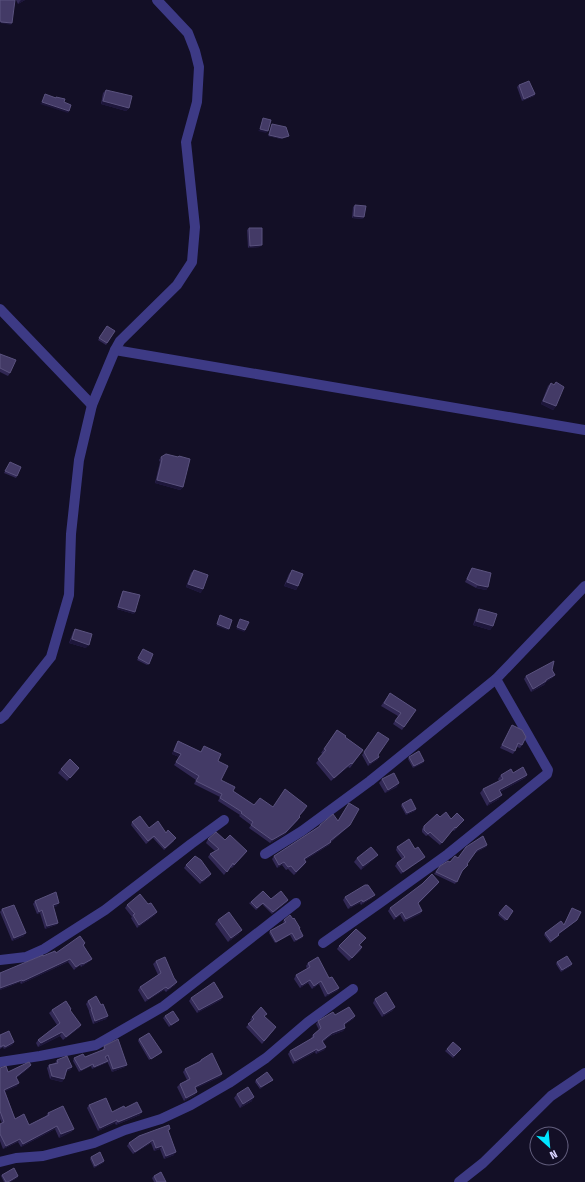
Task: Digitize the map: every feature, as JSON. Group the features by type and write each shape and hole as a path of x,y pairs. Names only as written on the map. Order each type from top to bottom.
{"street":[{"path":"0,718 5,715 50,657 69,595 71,534 79,460 92,405 115,350 120,341 177,285 192,262 195,227 186,142 197,102 199,66 188,33 157,0"},
{"path":"0,309 92,405"},
{"path":"115,350 585,430"},
{"path":"265,854 302,831 370,781 496,679 585,586"},
{"path":"323,943 448,854 547,774 548,770 496,679"},
{"path":"0,960 26,957 49,946 105,910 224,820"},
{"path":"0,1062 96,1045 164,1006 296,903"},
{"path":"0,1162 16,1158 43,1156 94,1143 125,1130 161,1119 191,1105 229,1083 266,1058 308,1022 353,989"},
{"path":"459,1182 482,1163 551,1096 585,1073"}],"building":[{"path":"0,0 15,0 12,23 1,22"},
{"path":"529,81 535,94 524,99 519,85"},
{"path":"106,90 132,96 129,108 103,101"},
{"path":"45,94 56,98 65,99 64,102 71,105 69,111 42,102"},
{"path":"263,118 271,120 268,131 260,129"},
{"path":"272,124 286,127 289,136 282,138 269,135"},
{"path":"355,205 366,206 364,217 354,216"},
{"path":"249,228 262,228 262,245 250,246"},
{"path":"107,326 115,331 107,343 99,338"},
{"path":"0,354 16,360 10,373 0,368"},
{"path":"556,382 564,387 556,406 543,401 551,383 554,385"},
{"path":"166,454 190,459 183,487 157,480 162,459 161,457"},
{"path":"10,462 21,467 17,476 5,471"},
{"path":"472,568 491,573 488,587 478,585 467,579"},
{"path":"194,570 208,575 203,589 188,584"},
{"path":"292,570 303,574 298,586 287,582"},
{"path":"123,591 140,595 135,612 118,607"},
{"path":"479,609 497,614 493,626 476,621"},
{"path":"220,615 232,620 229,629 217,624"},
{"path":"240,619 249,622 245,630 237,627"},
{"path":"75,629 92,634 89,645 72,639"},
{"path":"143,649 153,654 149,664 138,658"},
{"path":"554,661 552,670 555,675 533,689 526,676"},
{"path":"390,693 416,710 404,727 395,721 401,713 384,703"},
{"path":"512,725 522,730 526,737 522,745 518,743 515,751 502,745"},
{"path":"337,730 363,750 352,764 351,763 334,778 318,759 326,750 324,749"},
{"path":"378,732 389,739 378,755 379,757 370,763 364,752"},
{"path":"178,741 201,752 204,746 221,754 218,761 228,766 221,780 235,787 233,791 254,805 260,798 273,807 285,789 307,806 299,816 300,817 286,832 272,840 251,825 253,822 241,813 242,812 220,798 222,794 196,781 199,776 176,762 181,754 174,751"},
{"path":"419,751 424,761 414,766 409,757"},
{"path":"70,759 79,768 70,778 61,769"},
{"path":"523,767 527,775 499,790 502,795 490,802 483,789 503,779 501,775 511,769 513,773"},
{"path":"394,773 399,783 388,790 382,779"},
{"path":"411,799 416,809 407,813 402,804"},
{"path":"349,803 359,809 350,825 330,841 331,842 304,859 306,862 296,872 291,866 288,867 284,862 279,865 274,856 320,826 333,814 338,821"},
{"path":"446,812 451,819 457,813 464,820 456,828 455,827 442,843 430,832 428,834 424,830 424,826 437,814 440,817"},
{"path":"140,816 149,828 158,821 166,833 168,830 176,838 165,848 154,836 148,841 132,822"},
{"path":"216,832 225,840 230,835 247,851 234,865 233,863 227,872 210,854 219,849 208,839"},
{"path":"483,836 487,845 477,850 467,864 468,865 462,871 457,882 436,872 440,866 448,861 450,862 455,856 458,858 466,847"},
{"path":"409,839 415,849 418,847 425,857 403,872 397,863 405,857 397,847"},
{"path":"371,847 378,855 363,866 357,858"},
{"path":"195,856 201,860 211,874 202,881 186,865"},
{"path":"432,874 439,882 418,903 422,911 406,919 402,912 396,917 390,908 422,884"},
{"path":"365,885 368,885 375,895 363,902 362,900 351,906 345,897"},
{"path":"263,891 271,899 281,891 288,900 273,912 263,903 257,908 251,902"},
{"path":"56,892 59,903 53,905 58,923 47,926 42,910 39,912 35,901"},
{"path":"140,894 148,904 151,903 157,912 139,925 133,915 135,914 127,905"},
{"path":"14,905 26,933 14,938 2,909"},
{"path":"506,905 513,911 507,920 499,913"},
{"path":"572,908 581,912 577,920 551,941 545,933 561,921 564,925"},
{"path":"229,912 242,930 231,938 218,920"},
{"path":"290,915 293,919 294,918 303,936 296,940 292,933 276,942 270,931 286,922 284,920"},
{"path":"356,929 366,938 359,945 362,947 352,958 339,946"},
{"path":"80,936 85,943 83,945 92,959 76,967 70,959 23,981 22,980 0,988 0,973 43,955 55,951 56,953"},
{"path":"567,956 572,964 562,970 557,962"},
{"path":"165,957 177,982 168,989 166,987 148,999 140,987 161,973 156,961"},
{"path":"318,957 329,978 332,977 339,988 328,994 321,981 314,986 310,980 302,985 296,975 310,967 308,963"},
{"path":"214,982 223,997 199,1010 191,998"},
{"path":"386,992 395,1007 384,1014 375,999"},
{"path":"96,996 101,1005 103,1004 108,1016 95,1021 88,1001"},
{"path":"66,1001 71,1009 70,1010 81,1025 66,1037 62,1032 41,1043 38,1040 60,1023 52,1010"},
{"path":"261,1007 267,1014 264,1016 276,1027 264,1041 248,1024 254,1019 252,1017"},
{"path":"349,1007 355,1016 344,1024 345,1028 332,1033 322,1041 326,1047 318,1051 317,1049 295,1061 290,1051 314,1037 313,1035 321,1028 318,1021 333,1012 335,1015"},
{"path":"173,1011 179,1020 171,1025 165,1016"},
{"path":"9,1031 14,1042 5,1047 4,1045 0,1047 0,1035"},
{"path":"149,1033 162,1052 151,1059 139,1039"},
{"path":"118,1039 127,1065 113,1069 108,1055 105,1057 108,1061 94,1067 93,1064 81,1070 74,1058 83,1054 85,1057 105,1049 104,1046"},
{"path":"453,1042 461,1049 454,1056 447,1049"},
{"path":"212,1053 222,1074 195,1087 197,1092 186,1098 180,1084 190,1079 185,1069 201,1061"},
{"path":"67,1056 72,1067 67,1069 64,1079 52,1076 49,1065 58,1063 57,1060"},
{"path":"29,1062 31,1065 16,1077 19,1083 4,1090 15,1119 24,1114 29,1125 49,1115 48,1113 63,1106 74,1129 61,1134 57,1126 23,1144 20,1139 6,1146 0,1134 0,1124 4,1122 0,1111 0,1068 6,1066 8,1072"},
{"path":"267,1072 273,1080 261,1087 256,1080"},
{"path":"248,1087 254,1097 243,1104 237,1094"},
{"path":"106,1098 112,1112 137,1102 142,1112 118,1122 117,1120 100,1128 89,1105"},
{"path":"169,1125 170,1129 168,1130 176,1152 166,1156 162,1146 156,1148 153,1140 135,1152 129,1143 139,1136"},
{"path":"100,1152 104,1161 95,1166 91,1157"},
{"path":"14,1168 18,1176 6,1182 2,1175"},
{"path":"161,1172 166,1182 157,1182 154,1176"}]}
